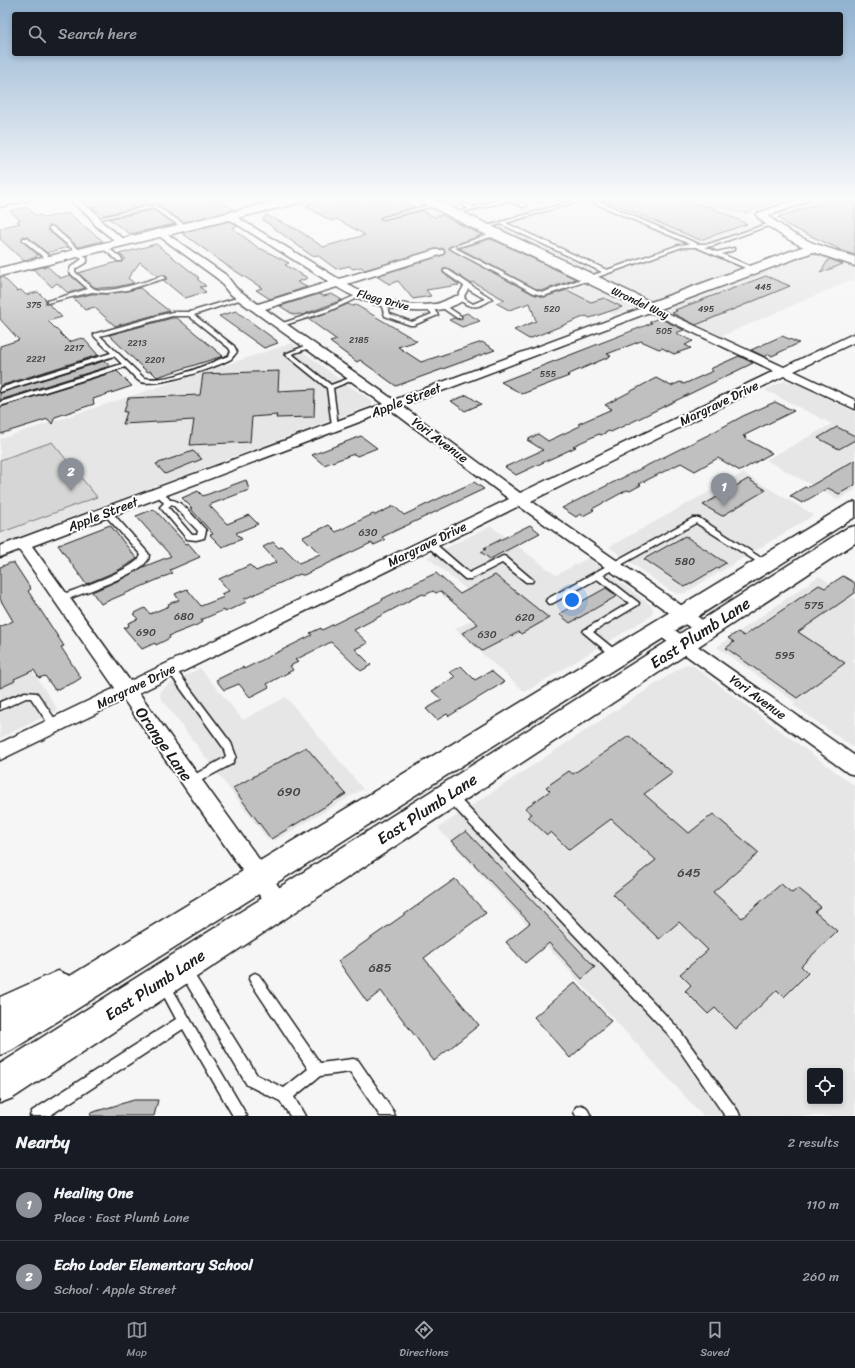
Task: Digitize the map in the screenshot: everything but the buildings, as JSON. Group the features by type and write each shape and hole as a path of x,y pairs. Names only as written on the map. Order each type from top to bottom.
{"main road":[{"path":"0,272 87,251"},
{"name":"Wrondel Way","path":"537,251 650,308"},
{"name":"Apple Street","path":"650,308 802,251"},
{"path":"824,251 855,262"},
{"name":"East Plumb Lane","path":"0,1085 449,795 683,629 765,563 855,508"},
{"name":"East Plumb Lane","path":"0,1038 617,655 683,629 855,533"},
{"path":"0,1014 16,1008 174,929"},
{"path":"0,1094 84,1031"}],"street":[{"name":"Yori Avenue","path":"185,251 222,277 232,290 242,298 393,405 520,500 614,566 683,629 855,767"},
{"name":"Flagg Drive","path":"287,251 361,296 405,307 430,308 443,306 460,298"},
{"path":"256,308 439,252"},
{"name":"Wrondel Way","path":"650,308 855,405"},
{"name":"Apple Street","path":"0,552 650,308"},
{"name":"Margrave Drive","path":"0,752 855,337"},
{"name":"Orange Lane","path":"23,544 279,905"}],"lane":[{"path":"40,251 50,260"},
{"path":"109,251 120,260"},
{"path":"457,251 536,292 544,294 666,251"},
{"path":"552,251 606,272"},
{"path":"711,251 752,269"},
{"path":"718,254 726,251"},
{"path":"79,253 85,261 73,268 72,272 92,290 99,292 118,290 163,278"},
{"path":"446,271 489,299 473,306 460,298 467,286"},
{"path":"49,302 92,290"},
{"path":"280,325 327,310 361,296"},
{"path":"190,314 232,347 234,352 230,357 162,381 149,382 142,380 96,335 172,314 190,314 242,298"},
{"path":"383,301 387,315 412,324 435,315 430,308"},
{"path":"443,306 459,317"},
{"path":"310,346 288,354 330,387 335,426"},
{"path":"0,390 115,354"},
{"path":"0,404 126,365"},
{"path":"330,387 355,378"},
{"path":"159,492 168,503"},
{"path":"173,502 177,504 202,531 201,536 196,538 190,537 164,507 168,503 173,502"},
{"path":"62,598 139,565 145,558 145,555 107,512"},
{"path":"550,600 696,520 765,563"},
{"path":"429,544 468,577 503,559 529,580"},
{"path":"597,575 635,603 587,632 617,655"},
{"path":"171,669 228,746 231,756 228,761 191,782"},
{"path":"0,706 25,695 34,695 54,725"},
{"path":"449,795 673,1031 733,1116"},
{"path":"172,974 184,1021 240,1116"},
{"path":"172,974 252,1080 284,1096 298,1116"},
{"path":"255,978 318,1070"},
{"path":"37,1116 184,1021"},
{"path":"284,1096 318,1070 353,1066 388,1116"}],"shaded area":[{"path":"544,251 716,251 748,265 657,300 649,300"},
{"path":"811,253 823,254 855,267 855,281 851,280 722,336 671,312 669,309 671,307"},
{"path":"586,284 629,305 631,307 630,309 614,315 569,290"},
{"path":"292,343 339,379 368,398 372,402 372,405 0,544 0,439"},
{"path":"785,381 796,383 855,412 855,490 838,500 766,460 832,424 765,390"},
{"path":"52,442 97,497 0,533 0,460"},
{"path":"743,473 814,515 685,593 677,594 669,590 609,547"},
{"path":"491,526 556,575 588,558 652,606 653,611 651,616 525,692 455,629 491,610 427,557"},
{"path":"819,576 855,599 855,658 852,661 855,663 855,749 793,705 796,703 717,647"},
{"path":"16,646 58,710 0,738 0,653"},
{"path":"686,664 692,665 855,786 855,1116 703,1116 438,828"},
{"path":"200,668 243,720 286,697 363,789 276,840 268,840 160,697 161,691 169,684"}],"place":[{"name":"Echo Loder Elementary School","path":"71,491"},
{"name":"Healing One","path":"724,506"}]}
